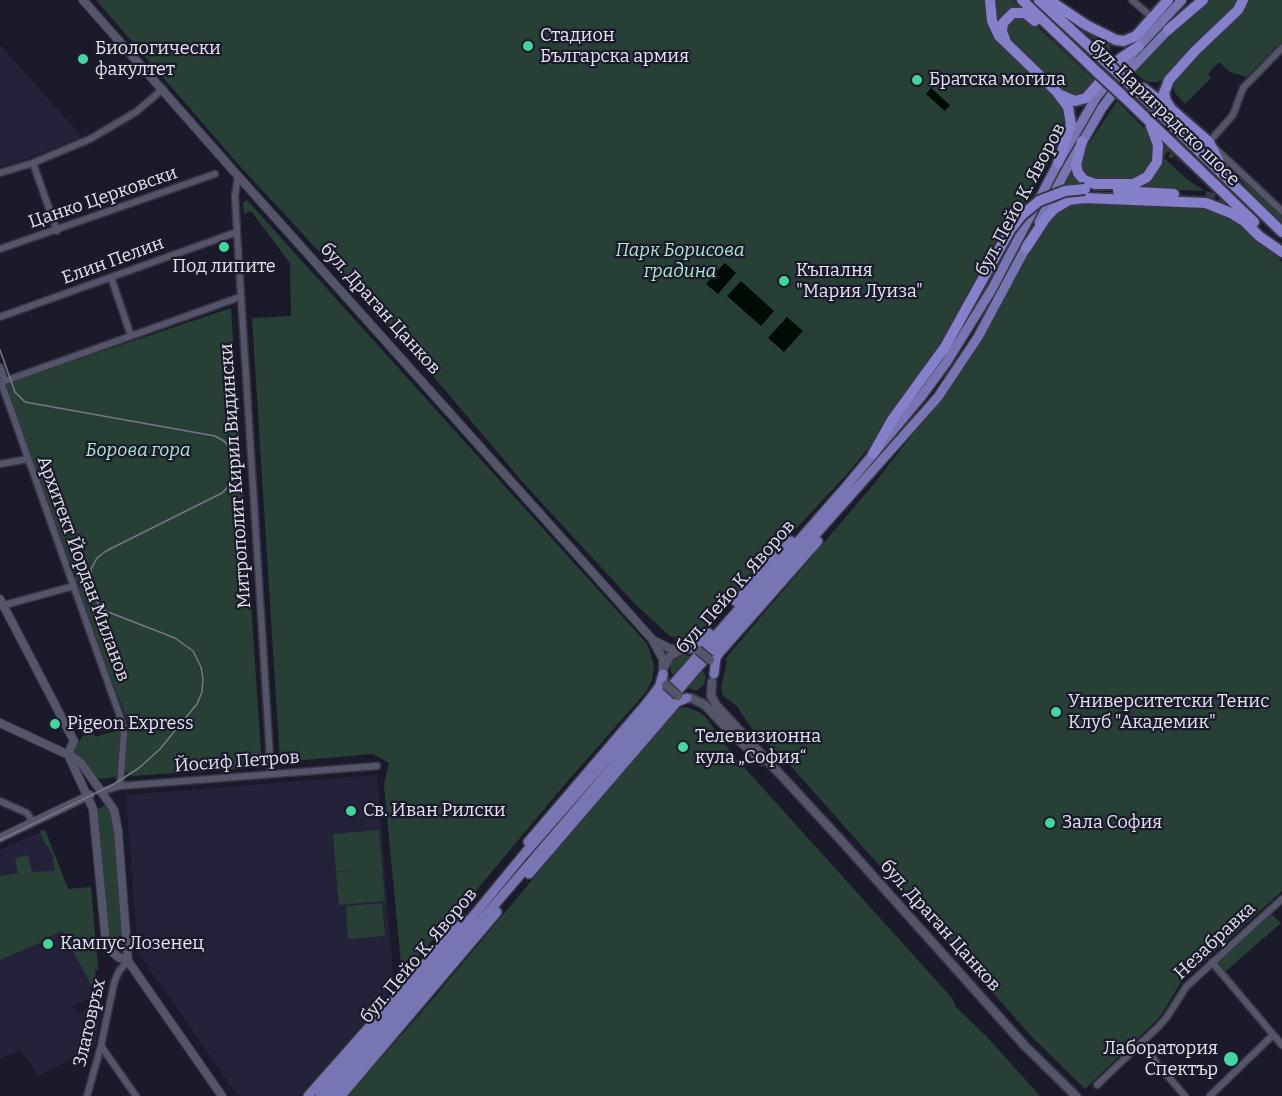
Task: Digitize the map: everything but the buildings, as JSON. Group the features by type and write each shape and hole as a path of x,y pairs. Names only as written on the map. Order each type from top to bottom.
{"highway":[{"path":"990,0 991,15 999,36 1067,99 1075,101 1086,98 1120,59 1139,46"},
{"name":"бул. Цариградско шосе","path":"1022,0 1282,251"},
{"name":"бул. Цариградско шосе","path":"1039,0 1282,232"},
{"path":"1048,0 1086,25 1116,40 1124,41 1136,36 1168,0"},
{"path":"1168,30 1203,0"},
{"path":"1230,19 1238,0"},
{"path":"1172,109 1164,93 1169,81 1195,51 1239,10 1243,0"},
{"path":"1011,49 1004,37 1002,27 1008,16 1017,12 1025,13 1039,25 1063,39"},
{"path":"1127,84 1156,88 1169,81"},
{"path":"1143,88 1172,109 1209,142 1228,178"},
{"path":"1057,92 1068,107 1071,119 1058,163"},
{"path":"1082,141 1076,165 1078,173 1084,180 1095,184 1134,184 1151,172 1158,156 1157,138 1146,118"},
{"path":"873,454 892,420 945,347 1010,230 1022,215 1046,198 1065,191 1084,189 1205,196"},
{"path":"1026,248 1054,209 1069,200 1084,198 1206,203 1244,221 1259,236 1282,251"}],"main road":[{"name":"бул. Пейо К. Яворов","path":"848,493 873,454 921,397 967,331 1097,96 1182,0"},
{"name":"бул. Пейо К. Яворов","path":"331,1096 461,939 525,853 848,493 938,397 958,369 1001,296 1082,141 1168,30 1196,0"},
{"path":"308,1096 495,885 551,812 646,704 659,687 670,656 696,646 705,638 828,501 848,493"},
{"path":"337,1089 406,1020 676,703 704,693 713,678 716,658 720,652 810,552 842,512 848,493"},
{"path":"690,649 710,660 713,678"},
{"path":"663,672 666,685 685,698"},
{"name":"бул. Драган Цанков","path":"713,678 711,695 716,705 1039,1060 1076,1096"},
{"name":"бул. Драган Цанков","path":"685,698 705,705 748,749 782,776"},
{"path":"406,1020 495,885"},
{"path":"389,1004 509,897"},
{"name":"бул. Пейо К. Яворов","path":"320,1096 337,1089"}],"street":[{"name":"бул. Драган Цанков","path":"84,0 238,176 652,639 663,658 663,672"},
{"path":"1135,1 1147,13"},
{"path":"1209,142 1233,115 1243,88 1280,47 1282,48"},
{"path":"0,173 75,146 135,112 163,89"},
{"name":"бул. Цариградско шосе","path":"1209,142 1282,211"},
{"path":"33,163 57,231"},
{"name":"Цанко Церковски","path":"0,249 215,174"},
{"name":"Митрополит Кирил Видински","path":"238,176 235,196 240,297 271,774"},
{"name":"Елин Пелин","path":"0,317 237,232"},
{"path":"111,278 131,336"},
{"path":"5,381 240,297"},
{"name":"Архитект Йордан Миланов","path":"0,367 5,381 1,382 122,722 124,733 120,786"},
{"path":"0,464 28,459"},
{"path":"74,586 1,603 74,741 68,754 93,808 106,943 118,957 128,962 222,1096"},
{"name":"бул. Драган Цанков","path":"652,639 671,649 690,649"},
{"path":"1,725 68,754 82,764 114,810 118,831 128,962"},
{"name":"Йосиф Петров","path":"100,792 120,786 377,766"},
{"path":"0,838 87,795 100,792"},
{"path":"0,801 27,813 33,822"},
{"name":"Незабравка","path":"1097,1085 1167,1017 1186,987 1282,899"},
{"name":"Златовръх","path":"87,1096 101,1046 114,983 119,971 128,962"},
{"path":"1212,962 1282,1045"},
{"path":"1210,1096 1273,1035"},
{"path":"1142,1042 1158,1065 1185,1096"},
{"path":"101,1046 136,1096"}],"shaded area":[{"path":"0,45 82,137 0,167"},
{"path":"931,88 950,105 945,111 926,94"},
{"path":"725,263 736,273 718,294 706,284 713,276 707,271 712,266 717,271"},
{"path":"741,281 774,311 761,326 727,296"},
{"path":"787,317 803,331 784,352 768,338"},
{"path":"377,775 394,988 300,1096 238,1096 138,952 126,795"},
{"name":"Кампус Лозенец","path":"45,830 68,889 91,887 98,970 95,970 96,995 73,1006 78,1013 102,1002 95,1047 36,1077 34,1069 21,1050 0,1059 0,850"}],"green space":[{"name":"Парк Борисова градина","path":"96,0 984,0 988,27 995,38 1054,95 1063,109 1064,129 1036,186 1006,231 936,352 871,445 847,474 700,632 684,639 670,636 635,604 526,486 422,363 238,164"},
{"path":"994,0 1013,0 1021,8 1010,10 998,26"},
{"path":"1206,0 1235,0 1235,5 1168,76 1157,82 1150,82 1134,72"},
{"path":"1246,0 1282,0 1282,46 1278,45 1247,77 1230,72 1219,62 1208,74 1211,78 1185,104 1175,93 1174,86 1177,79"},
{"path":"1011,18 1028,18 1096,81 1082,96 1076,97 1064,92 1011,42 1005,29"},
{"path":"1080,27 1111,41 1110,52 1109,53"},
{"path":"1117,101 1151,135 1154,142 1153,161 1147,172 1131,180 1093,180 1086,176 1080,166 1082,154"},
{"path":"1163,143 1185,167 1174,156 1171,159 1168,156 1171,153 1168,151 1163,157 1188,180 1205,191 1079,186 1062,188 1073,168 1079,179 1141,185"},
{"path":"1226,161 1282,215 1282,225 1228,167"},
{"path":"247,200 647,644 654,664 652,680 646,692 402,974 384,785 389,763 373,754 280,762 252,318 291,316 290,263 251,211 244,214 243,203"},
{"path":"1075,202 1201,206 1240,222 1282,262 1282,891 1180,983 1157,1020 1085,1089 1033,1038 788,763 752,729 736,705 723,696 721,688 727,661 725,659 873,485 965,367 1041,230 1053,213"},
{"path":"1016,230 979,303 941,363 920,391 1009,238"},
{"name":"Борова гора","path":"231,308 262,767 132,776 124,770 128,722 86,613 5,384"},
{"path":"681,653 691,657 674,676 671,672 671,663"},
{"path":"702,669 706,677 703,686 696,691 686,687"},
{"path":"686,707 705,716 733,755 952,998 956,1007 988,1038 1040,1096 348,1096 432,1000 633,759 678,709"},
{"path":"115,726 120,727 121,732 118,772 115,777 101,779 96,777 75,754 74,749 83,736 93,733 95,737 116,731"},
{"path":"106,805 114,823 122,935 112,939 109,938 107,930 98,816 98,809"},
{"path":"45,830 68,889 91,887 98,970 95,970 96,988 91,985 62,931 0,960 0,876 18,873 15,858 28,855 32,872 55,871 52,853 42,839 40,831"},
{"path":"379,830 385,901 339,905 336,872 353,870 336,871 333,834"},
{"path":"382,903 385,936 348,939 346,906"},
{"path":"1271,914 1281,923 1225,972 1216,962"}],"tunnel":[{"path":"1205,196 1242,205 1282,224"}],"tram line":[{"path":"0,350 15,392 25,402 215,436 231,449 236,458 237,468 233,482 222,493 106,551 97,558 91,569 91,581 98,604 103,610 175,638 193,651 201,667 203,679 202,692 197,704 160,749 139,768 114,784 0,840"}],"place":[{"name":"Стадион Българска армия","path":"528,46"},
{"name":"Биологически факултет","path":"83,59"},
{"name":"Братска могила","path":"917,80"},
{"name":"Под липите","path":"224,247"},
{"name":"Къпалня \"Мария Луиза\"","path":"784,281"},
{"name":"Университетски Тенис Клуб \"Академик\"","path":"1056,712"},
{"name":"Pigeon Express","path":"55,724"},
{"name":"Телевизионна кула „София“","path":"683,747"},
{"name":"Св. Иван Рилски","path":"351,811"},
{"name":"Зала София","path":"1050,823"},
{"name":"Кампус Лозенец","path":"48,944"},
{"name":"Лаборатория Спектър","path":"1231,1059"}]}
